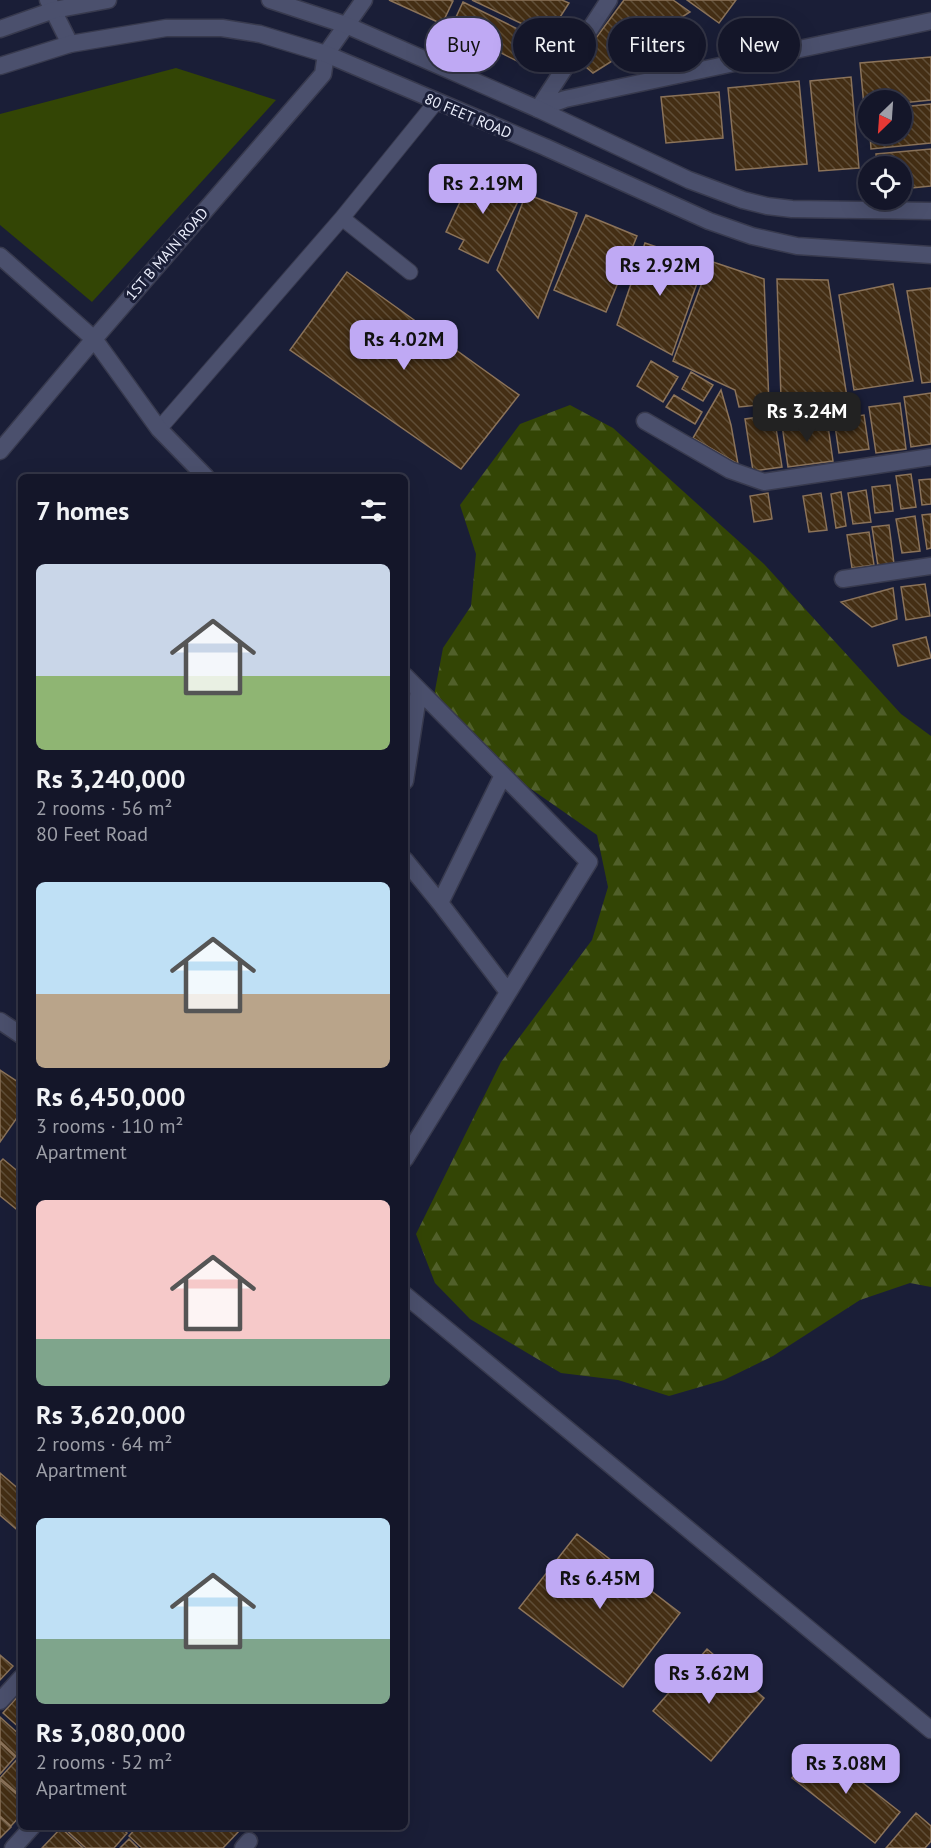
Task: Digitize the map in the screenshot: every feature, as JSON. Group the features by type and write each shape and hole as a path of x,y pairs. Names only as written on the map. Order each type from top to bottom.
{"street":[{"path":"0,28 51,5 108,0"},
{"path":"270,0 346,25 538,109 689,180 743,200 792,209 931,211"},
{"name":"1ST B MAIN ROAD","path":"0,451 323,74 326,54 364,0"},
{"path":"538,109 609,0"},
{"path":"51,5 70,44"},
{"path":"538,109 565,99 931,21"},
{"name":"80 FEET ROAD","path":"0,66 70,44 166,28 222,28 260,34 326,54 545,147 709,221 752,236 797,246 931,255"},
{"path":"0,256 94,339 159,429 203,474"},
{"path":"645,421 730,470 764,482 931,457"},
{"path":"843,579 931,566"},
{"path":"408,679 590,861 408,1154"},
{"path":"408,762 419,690"},
{"path":"440,903 503,775"},
{"path":"408,864 508,992"},
{"path":"0,1022 18,1033"},
{"path":"408,1297 931,1730"},
{"path":"0,1701 18,1681"},
{"path":"13,1848 29,1830"}],"lane":[{"path":"159,429 342,218 436,102"},
{"path":"342,218 410,272"}],"green space":[{"path":"176,68 276,100 92,302 0,225 0,114"},
{"path":"570,405 613,428 764,564 901,714 931,736 931,1287 910,1283 860,1300 773,1356 724,1380 669,1396 618,1380 561,1373 470,1319 435,1283 416,1234 501,1062 592,940 608,887 597,835 465,743 433,701 443,648 471,606 476,554 460,505 520,424"}],"building":[{"path":"389,0 453,1 445,18 429,18"},
{"path":"472,0 562,0 569,3 559,18 513,19"},
{"path":"624,0 673,0 690,12 680,18 611,18"},
{"path":"687,0 736,0 723,18 718,18 718,22"},
{"path":"463,2 495,18 456,18"},
{"path":"501,21 513,27 513,59 501,53"},
{"path":"608,22 608,64 596,71 596,38"},
{"path":"931,57 931,100 912,102 912,90 863,90 860,63"},
{"path":"851,77 858,168 819,171 810,81"},
{"path":"799,81 807,164 736,170 728,88"},
{"path":"719,92 723,138 666,143 661,97"},
{"path":"931,104 931,143 871,149 871,144 912,144 912,106"},
{"path":"931,149 931,186 912,188 912,156 876,156 876,154"},
{"path":"475,170 522,193 488,263 459,249 464,240 446,232"},
{"path":"526,194 577,213 538,318 497,270"},
{"path":"586,215 637,236 606,312 554,290"},
{"path":"645,243 704,263 672,355 617,325"},
{"path":"710,261 764,279 769,404 739,407 735,390 673,361"},
{"path":"347,272 519,395 461,469 290,350"},
{"path":"777,279 828,280 847,397 781,398"},
{"path":"893,284 913,381 854,390 839,295"},
{"path":"931,288 931,382 922,383 907,291"},
{"path":"651,361 678,377 663,402 637,386"},
{"path":"691,372 713,385 703,401 682,389"},
{"path":"721,390 731,425 738,464 693,438"},
{"path":"931,393 931,444 911,447 904,397"},
{"path":"674,395 702,412 695,424 666,407"},
{"path":"900,403 906,449 876,453 869,407"},
{"path":"774,415 782,467 753,471 745,419"},
{"path":"864,415 869,449 839,453 834,419"},
{"path":"827,419 833,461 788,467 782,425"},
{"path":"911,474 916,507 901,509 896,476"},
{"path":"931,479 931,504 922,505 919,480"},
{"path":"890,485 893,511 875,513 872,487"},
{"path":"866,490 871,522 853,524 848,493"},
{"path":"841,492 846,526 836,528 831,494"},
{"path":"768,493 772,519 754,522 750,496"},
{"path":"821,493 827,530 809,532 803,496"},
{"path":"931,514 931,548 927,549 922,515"},
{"path":"915,516 920,551 902,553 896,519"},
{"path":"889,525 894,564 878,566 872,527"},
{"path":"869,532 874,565 852,568 847,535"},
{"path":"925,584 930,616 906,620 901,587"},
{"path":"893,588 897,619 872,627 841,602"},
{"path":"926,637 931,658 898,666 893,645"},
{"path":"0,1070 18,1082 18,1116 0,1142"},
{"path":"3,1159 18,1172 18,1211 0,1196 0,1162"},
{"path":"0,1473 18,1488 18,1530 0,1515"},
{"path":"577,1534 680,1613 623,1687 519,1608"},
{"path":"707,1649 764,1698 711,1761 653,1711"},
{"path":"0,1655 13,1666 0,1680"},
{"path":"18,1696 18,1726 3,1713"},
{"path":"0,1717 18,1733 17,1757 0,1741"},
{"path":"0,1743 15,1757 0,1774"},
{"path":"817,1747 900,1812 875,1843 792,1778"},
{"path":"18,1758 18,1793 0,1778"},
{"path":"0,1780 18,1795 18,1818 11,1826 0,1816"},
{"path":"916,1813 931,1826 931,1841 925,1848 886,1848"},
{"path":"0,1817 11,1827 0,1838"},
{"path":"59,1830 63,1830 83,1848 42,1848"},
{"path":"66,1830 124,1830 127,1833 114,1848 86,1848"},
{"path":"134,1830 240,1830 223,1848 142,1848 129,1836"},
{"path":"129,1839 138,1848 120,1848"}]}
